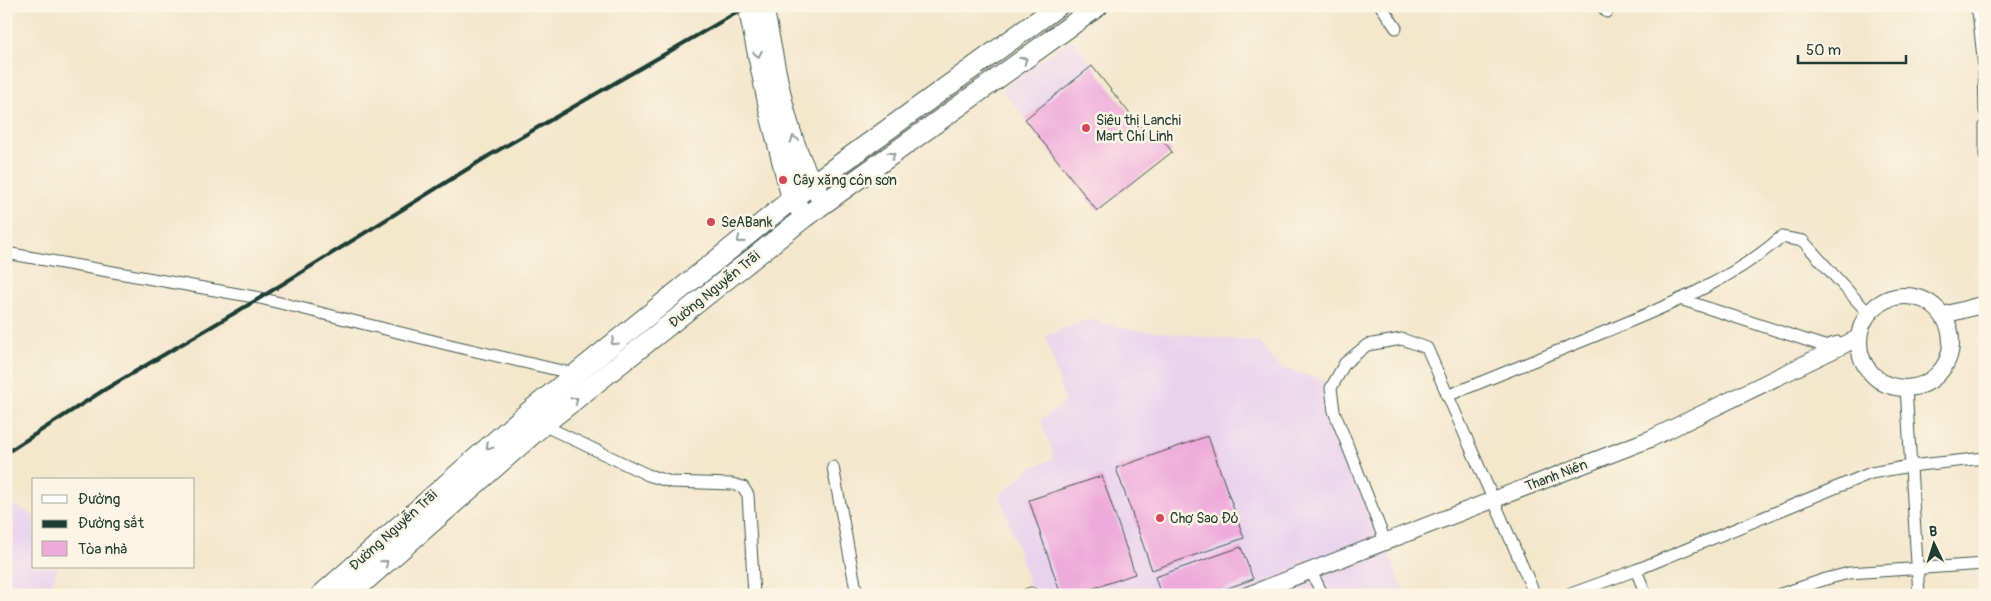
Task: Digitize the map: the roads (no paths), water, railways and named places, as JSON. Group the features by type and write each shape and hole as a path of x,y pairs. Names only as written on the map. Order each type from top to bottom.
{"highway":[{"path":"748,6 771,117 792,198 805,216"},
{"path":"763,6 786,111 799,154 812,184 824,203"},
{"name":"Đường Nguyễn Trãi","path":"321,595 525,415 792,198 1058,6"},
{"name":"Đường Nguyễn Trãi","path":"349,595 542,425 805,216 957,109 1098,6"},
{"path":"944,90 957,109"},
{"path":"525,415 542,425"}],"street":[{"path":"1381,6 1396,28"},
{"path":"1973,6 1978,11 1984,66 1985,111"},
{"path":"1985,126 1985,156"},
{"path":"1448,396 1680,299 1731,274 1766,250 1781,237 1803,241 1868,313"},
{"path":"6,253 260,298 575,374"},
{"path":"1911,296 1929,302 1944,315 1950,327 1951,353 1939,374 1929,382 1918,387 1890,386 1877,379 1866,368 1860,354 1858,336 1868,313 1887,299 1911,296"},
{"path":"1680,299 1824,346 1858,336"},
{"path":"1944,315 1985,304"},
{"name":"Thanh Niên","path":"1248,595 1650,439 1858,336"},
{"path":"1385,541 1334,411 1331,388 1345,363 1367,345 1402,339 1428,348 1535,595"},
{"path":"1906,388 1919,595"},
{"path":"542,425 648,475 671,482 732,484 743,487 748,495 754,595"},
{"path":"1568,595 1636,570 1871,473 1910,466 1985,458"},
{"path":"833,467 857,595"},
{"path":"1778,595 1849,573 1985,564"},
{"path":"1310,570 1323,595"},
{"path":"1636,570 1646,595"},
{"path":"1026,595 1031,593 1032,595"}],"railway":[{"path":"6,453 104,390 260,298 490,155 748,6"}],"place":[{"name":"Siêu thị Lanchi Mart Chí Linh","path":"1086,128"},
{"name":"Cây xăng côn sơn","path":"783,180"},
{"name":"SeABank","path":"711,222"},
{"name":"Chợ Sao Đỏ","path":"1160,518"}]}
